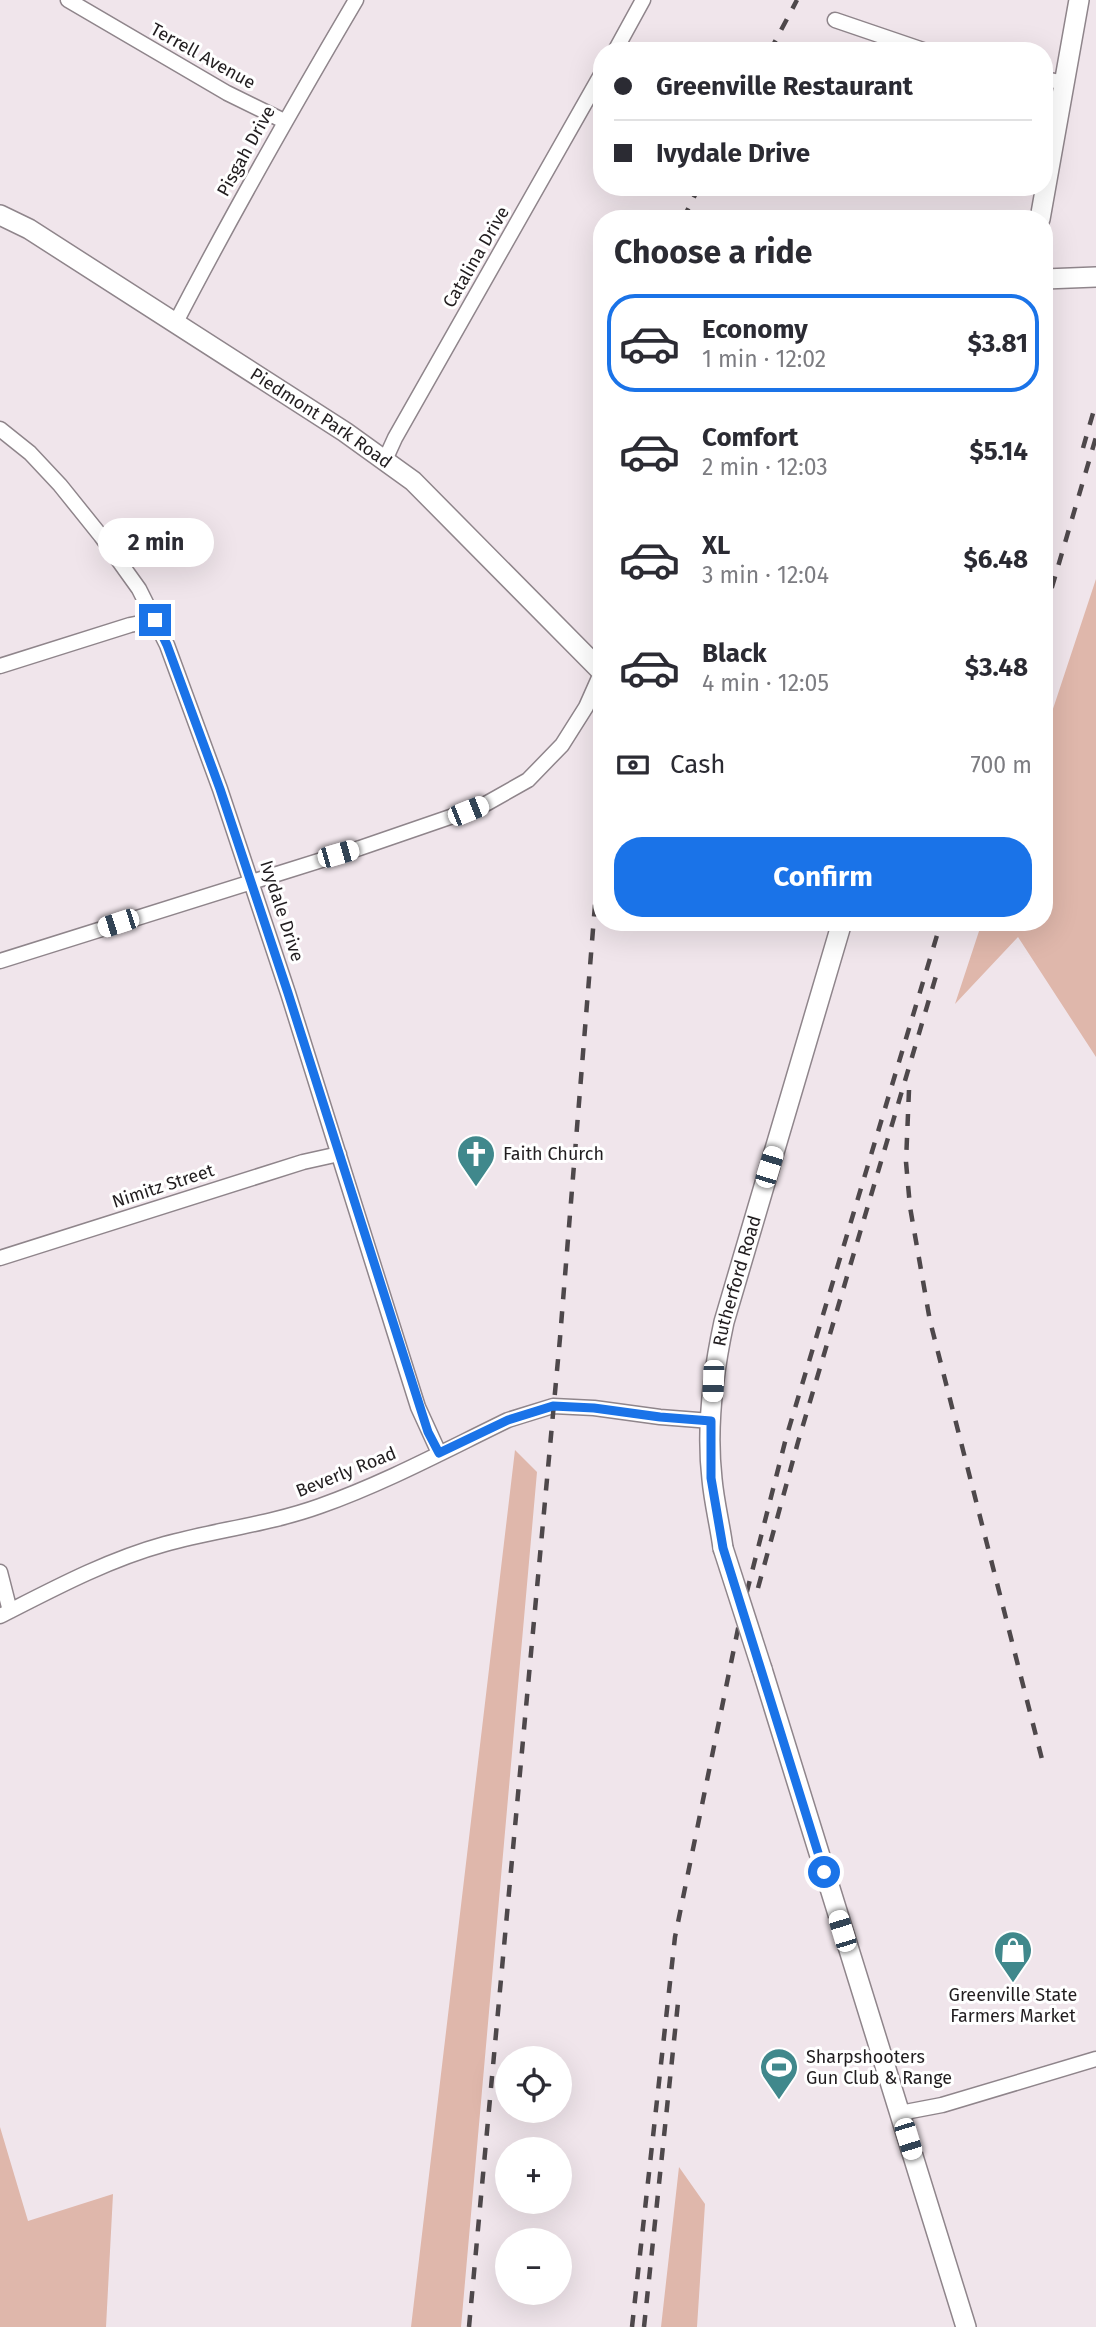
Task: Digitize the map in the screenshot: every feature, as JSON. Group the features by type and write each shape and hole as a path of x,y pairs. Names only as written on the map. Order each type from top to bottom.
{"street":[{"name":"Terrell Avenue","path":"68,0 227,93 284,121"},
{"name":"Pisgah Drive","path":"175,324 284,121 356,0"},
{"path":"620,42 643,0"},
{"path":"1053,148 1079,0"},
{"path":"835,20 900,42"},
{"path":"1053,81 1065,83"},
{"name":"Catalina Drive","path":"385,460 593,89"},
{"name":"Piedmont Park Road","path":"0,215 29,229 385,460 432,499 593,663"},
{"path":"1053,279 1096,277"},
{"name":"Ivydale Drive","path":"0,429 30,453 60,485 139,589 167,645 251,881 418,1407 439,1453"},
{"path":"0,666 155,620"},
{"path":"0,961 455,817 507,793 528,780 562,746 593,692"},
{"name":"Rutherford Road","path":"839,931 724,1322 713,1381 711,1478 723,1548 965,2327"},
{"name":"Nimitz Street","path":"0,1258 303,1162 338,1154"},
{"name":"Beverly Road","path":"5,1614 84,1574 125,1557 166,1544 318,1507 370,1487 508,1420 553,1406 711,1421"},
{"path":"0,1572 5,1614"},
{"path":"900,2113 942,2105 1096,2059"}],"shaded area":[{"path":"1096,579 1096,1057 1018,937 955,1004 979,931 1053,931 1053,709"},
{"path":"515,1450 537,1472 461,2327 411,2327"},
{"path":"0,2127 28,2221 113,2194 106,2327 0,2327"},
{"path":"679,2167 705,2204 697,2327 661,2327"}],"railway":[{"path":"775,42 797,0"},
{"path":"688,210 694,196"},
{"path":"1083,448 1096,403"},
{"path":"1053,584 1096,437"},
{"path":"469,2327 560,1338 593,929"},
{"path":"632,2327 675,1937 740,1619 786,1438 938,931"},
{"path":"758,1588 798,1442 936,976"},
{"path":"909,1090 906,1162 910,1207 930,1321 1044,1767"},
{"path":"644,2327 679,1993"}],"place":[{"name":"Faith Church","path":"476,1188"},
{"name":"Greenville State Farmers Market","path":"1013,1984"},
{"name":"Sharpshooters Gun Club & Range","path":"779,2101"}],"route":[{"path":"155,620 167,645 228,812 418,1407 439,1453 508,1420 553,1406 711,1421 711,1478 723,1548 824,1872"}]}
